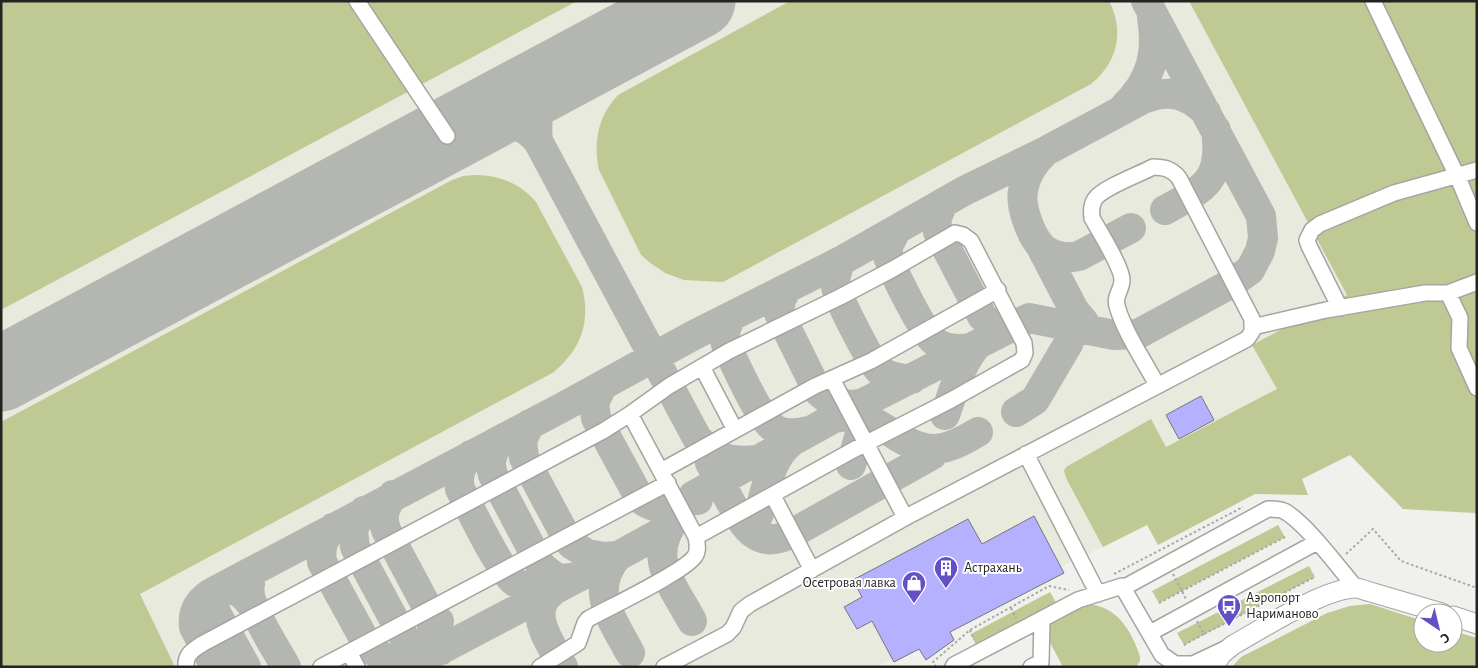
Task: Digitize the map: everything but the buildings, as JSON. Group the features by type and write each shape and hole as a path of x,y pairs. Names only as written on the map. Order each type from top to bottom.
{"main road":[{"path":"1213,667 1222,654 1233,645 1324,596 1356,588 1413,605"},
{"path":"1463,619 1477,624"}],"street":[{"path":"357,1 447,136"},
{"path":"1373,1 1457,176 1477,223"},
{"path":"664,667 727,634 733,628 741,611 905,517 1247,339 1251,335 1252,319 1174,173 1166,168 1153,167 1103,192 1093,201 1091,213 1121,274 1122,285 1117,295 1116,304 1157,385"},
{"path":"1340,308 1309,246 1308,235 1312,230 1320,224 1394,193 1477,170"},
{"path":"186,667 185,662 188,654 202,644 530,470 630,414 669,386 728,351 893,269 955,233 963,235 971,241 1024,343 1025,353 1022,360 696,537"},
{"path":"1253,327 1340,308 1425,293 1448,293 1477,282"},
{"path":"321,667 665,477 734,430 871,361 998,290"},
{"path":"1448,293 1460,318 1459,348 1477,388"},
{"path":"702,367 734,430"},
{"path":"832,379 905,517"},
{"path":"540,667 573,648 578,643 588,619 690,562 697,551 696,537 630,414"},
{"path":"1026,454 1096,590"},
{"path":"773,496 812,570"},
{"path":"1123,588 1268,509 1281,510 1291,515 1356,588"},
{"path":"1150,633 1317,542"},
{"path":"954,667 954,665 1096,590 1122,586 1162,655 1175,664 1193,664 1233,645"},
{"path":"1031,667 1041,662 1042,619"},
{"path":"349,652 357,667"}],"path":[{"path":"1096,590 1248,504"},
{"path":"1346,554 1373,529 1401,561 1477,588"},
{"path":"1159,603 1285,537"},
{"path":"936,667 933,662 970,630 1049,586 1073,590"},
{"path":"1184,645 1204,634"},
{"path":"934,655 936,659"}],"shaded area":[{"name":"Астрахань","path":"1,1 1477,1 1477,514 1403,509 1350,455 1302,479 1308,495 1255,494 1158,545 1147,525 1061,567 1064,573 950,632 954,640 926,660 919,649 894,662 892,659 876,667 1,667"}],"green space":[{"path":"1,1 577,1 1,310"},
{"path":"790,1 1109,1 1117,24 1116,46 1107,67 1091,84 723,282 684,280 665,273 641,255 599,170 597,140 606,112 618,95"},
{"path":"1189,1 1477,1 1477,513 1403,509 1350,455 1302,479 1308,495 1255,494 1158,545 1147,525 1103,547 1067,480 1064,471 1066,467 1151,419 1166,447 1277,389 1252,345 1347,295"},
{"path":"483,175 508,181 530,195 536,202 582,287 585,312 582,334 571,354 563,363 554,372 140,594 175,667 1,667 1,422 452,180"},
{"path":"1278,525 1285,537 1159,603 1152,591"},
{"path":"1309,566 1315,577 1184,645 1177,633"},
{"path":"1050,592 1057,604 977,647 971,634"},
{"path":"1087,604 1107,609 1121,621 1132,637 1140,656 1140,661 1136,667 1063,667 1046,635 1049,624"},
{"path":"1370,604 1413,618 1413,653 1463,653 1463,634 1477,638 1477,667 1232,667 1241,657 1327,613 1350,606"}],"taxiway":[{"path":"693,496 834,418 1029,318 1114,335 1138,334 1232,283 1250,270 1260,251 1263,238 1261,216 1146,1"},
{"path":"1124,107 1141,87 1150,66 1154,43 1152,17"},
{"path":"574,67 556,82 544,98 538,117 538,141 697,438 711,451 724,458 739,461 758,460"},
{"path":"215,667 194,627 194,615 198,606 201,601 215,591 563,407 694,335 841,261 964,191 1046,151 1143,99 1161,94 1177,95 1191,101 1206,112"},
{"path":"473,122 491,121 517,125 538,141"},
{"path":"1165,210 1191,195 1208,180 1217,160 1216,130"},
{"path":"1046,151 1028,174 1022,197 1029,227 1036,240 1044,249 1058,256 1079,256 1131,228"},
{"path":"943,203 936,220 938,232 982,316 991,325 1009,328"},
{"path":"896,231 888,246 888,256 902,288 923,326 934,341 947,348 971,348"},
{"path":"1040,245 1074,310 1084,322"},
{"path":"841,261 835,280 838,294 869,356 879,370 895,377 912,379"},
{"path":"787,289 781,299 779,313 817,390 837,403 848,405 861,404"},
{"path":"1016,412 1035,400 1068,344 1072,333 1071,307"},
{"path":"731,318 725,332 727,348 756,406 771,426 778,431 790,433 809,431"},
{"path":"945,415 962,369 978,344"},
{"path":"602,386 594,403 596,418 640,499 648,504 664,509 679,507 693,500 698,500"},
{"path":"834,418 851,416 866,419 880,425 915,446 935,449 945,448 978,432"},
{"path":"851,465 864,419"},
{"path":"530,424 522,440 524,458 571,544 587,554 604,557 618,556"},
{"path":"504,438 492,455 493,475 541,566 555,577 562,579 579,577"},
{"path":"758,516 773,467 777,458 790,443"},
{"path":"710,463 747,528 762,538 770,539 781,538 793,533 932,455 934,449"},
{"path":"471,455 461,470 459,479 460,489 501,566 520,585 553,591"},
{"path":"393,495 385,512 386,530 426,605 439,621"},
{"path":"364,511 357,520 353,531 355,547 398,627 410,644 415,647 426,650 441,650"},
{"path":"675,520 667,534 663,547 663,559 671,583 692,621"},
{"path":"333,528 323,544 321,552 322,562 368,646 374,651 391,660 417,662 427,648 432,635 431,621 426,605"},
{"path":"408,667 669,528"},
{"path":"617,557 604,582 604,594 611,617 630,653"},
{"path":"250,584 252,602 257,614 286,667"},
{"path":"246,667 215,611 214,604 219,589 237,592 244,596 251,604"},
{"path":"553,591 545,599 541,608 541,618 547,638 563,667"}],"runway":[{"path":"1,374 698,1"}],"place":[{"name":"Астрахань","path":"946,589"},
{"name":"Осетровая лавка","path":"914,604"},
{"name":"Аэропорт Нариманово","path":"1229,627"}]}
